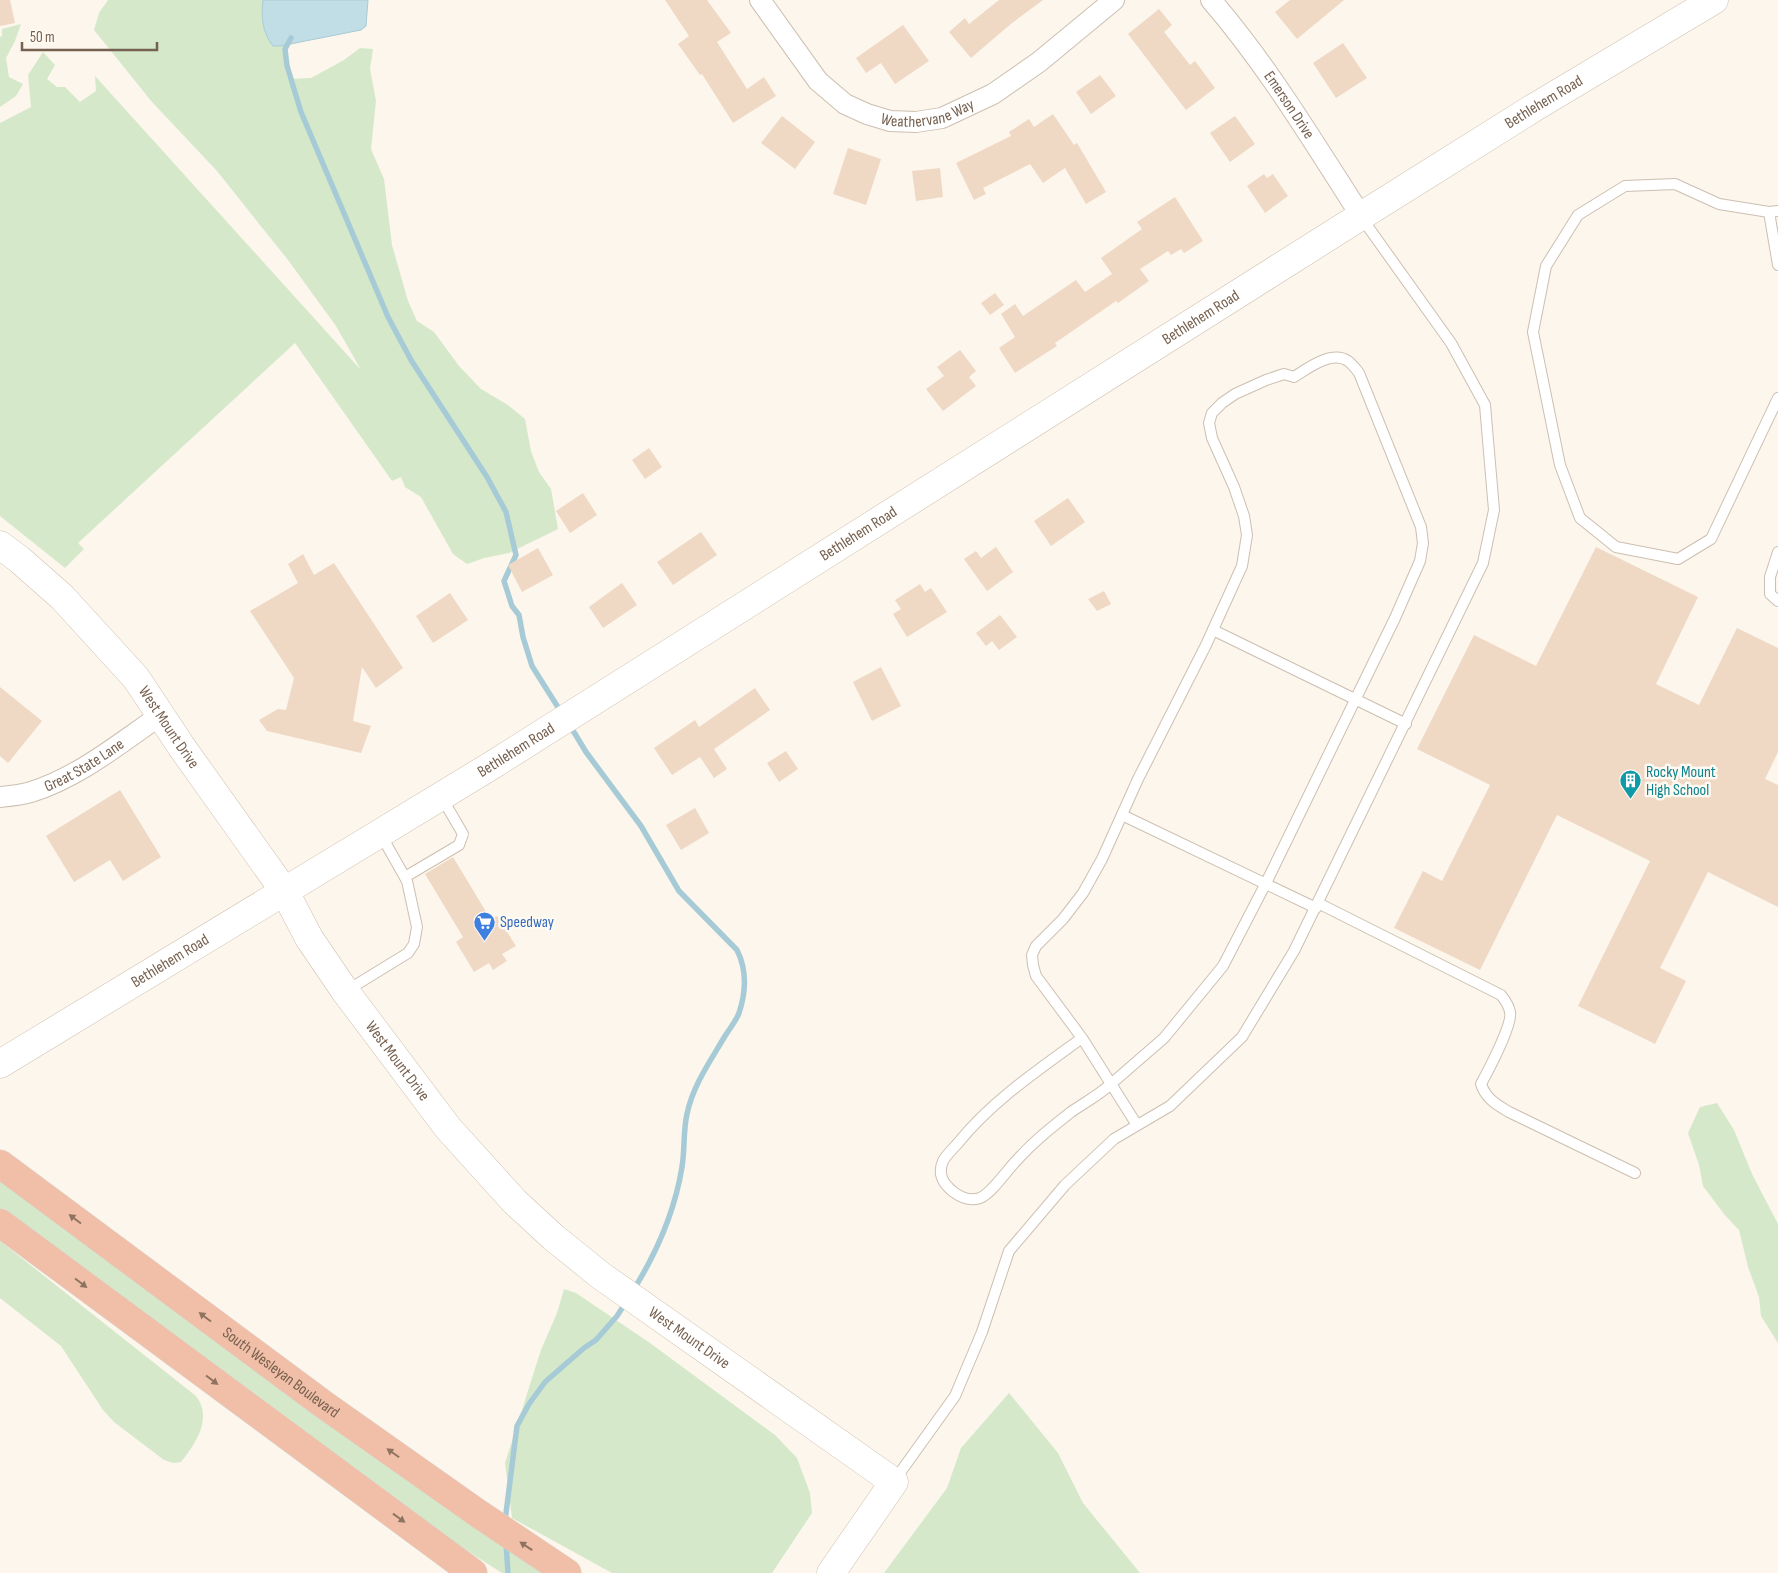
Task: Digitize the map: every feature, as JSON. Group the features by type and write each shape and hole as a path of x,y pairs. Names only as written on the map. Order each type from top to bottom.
{"highway":[{"name":"South Wesleyan Boulevard","path":"0,1164 323,1404 479,1514 567,1573"},
{"path":"0,1223 473,1573"}],"main road":[{"name":"Bethlehem Road","path":"0,1064 380,834 1535,106 1714,0"},
{"name":"West Mount Drive","path":"0,545 20,560 74,610 136,678 181,746 285,892 309,938 345,991 448,1128 515,1202 553,1237 600,1275 894,1482"},
{"path":"831,1573 894,1482"}],"street":[{"name":"Weathervane Way","path":"760,0 818,81 845,104 867,114 890,121 916,122 942,118 992,94 1039,62 1114,0"},
{"name":"Emerson Drive","path":"1211,0 1238,32 1307,132 1361,216"},
{"name":"Great State Lane","path":"0,797 30,792 88,766 161,715"}],"lane":[{"path":"1778,266 1773,211 1720,204 1675,184 1625,186 1578,216 1546,266 1533,332 1560,465 1580,518 1616,546 1678,559 1711,539 1778,398"},
{"path":"894,1482 955,1396 982,1332 1009,1251 1065,1185 1114,1139 1170,1106 1242,1037 1294,951 1484,564 1494,510 1485,405 1451,343 1361,216"},
{"path":"1082,1038 1003,1096 965,1134 944,1161 941,1174 942,1181 960,1197 970,1200 981,1198 997,1183 1016,1160 1044,1134 1105,1090 1111,1084 1164,1038 1223,966 1266,884 1395,618 1420,561 1423,543 1421,527 1359,373 1348,361 1336,358 1324,360 1294,377 1284,374 1266,380 1235,394 1212,413 1209,423 1212,438 1234,488 1244,516 1248,535 1242,566 1102,858 1083,893 1063,919 1036,946 1032,955 1036,976 1082,1038 1111,1084 1137,1125"},
{"path":"1778,552 1770,577 1770,594 1778,601"},
{"path":"1212,630 1406,724"},
{"path":"405,877 458,845 462,840 463,834 441,796"},
{"path":"1122,815 1266,884 1317,905 1501,995 1511,1012 1510,1018 1481,1084 1484,1093 1492,1102 1509,1112 1635,1173"},
{"path":"345,991 408,953 414,944 417,927 405,877 380,834"}],"green space":[{"path":"108,0 263,0 263,24 269,41 273,46 287,44 284,65 288,79 311,78 344,60 360,48 373,49 370,69 376,101 371,149 384,179 392,245 408,301 417,321 434,332 459,366 481,389 508,405 525,419 531,451 539,472 551,489 558,529 509,553 467,564 453,554 421,497 405,487 401,477 392,481 295,343 78,543 84,549 65,568 0,516 0,123 31,107 28,75 43,52 55,65 47,79 57,87 65,87 80,102 96,91 95,76 361,370 336,326 288,260 217,171 152,102 94,30 99,13"},
{"path":"21,24 6,58 9,77 23,84 16,96 0,107 0,37 2,36 2,29"},
{"path":"1717,1103 1734,1130 1752,1174 1778,1224 1778,1343 1761,1316 1759,1297 1748,1267 1739,1230 1703,1186 1699,1165 1688,1133 1700,1107"},
{"path":"0,1178 547,1573 502,1573 430,1527 0,1209"},
{"path":"0,1241 196,1396 201,1404 203,1422 197,1439 181,1462 173,1463 164,1460 114,1422 103,1410 61,1346 0,1298"},
{"path":"564,1289 576,1293 650,1343 775,1435 797,1458 810,1493 812,1513 772,1573 612,1573 512,1518 505,1463 541,1350 557,1313"},
{"path":"1009,1393 1058,1453 1083,1503 1140,1573 884,1573 947,1488 961,1448"}],"water":[{"path":"263,0 368,0 366,26 361,30 273,46 269,41 263,24"}],"building":[{"path":"0,0 10,0 15,23 0,26"},
{"path":"665,0 707,0 731,33 717,42 747,89 764,77 776,96 733,123 702,74 700,75 678,44 689,36"},
{"path":"999,0 1043,0 1012,23 971,58 949,32 965,18 969,24"},
{"path":"1290,0 1344,0 1297,39 1275,12"},
{"path":"1159,9 1172,25 1164,32 1190,65 1195,61 1215,88 1186,110 1128,34"},
{"path":"903,25 929,61 895,84 881,63 866,73 856,58"},
{"path":"1343,43 1367,78 1336,98 1313,63"},
{"path":"1100,75 1116,96 1091,114 1076,92"},
{"path":"1053,114 1074,145 1077,143 1106,192 1086,204 1065,168 1043,183 1030,164 983,188 986,194 974,200 956,163 1011,136 1009,132 1029,119 1034,127"},
{"path":"782,116 815,142 795,169 761,143"},
{"path":"1235,116 1255,144 1230,162 1210,133"},
{"path":"848,148 881,159 866,205 833,194"},
{"path":"940,168 943,197 916,201 912,171"},
{"path":"1264,174 1267,178 1273,174 1288,196 1265,213 1247,186"},
{"path":"1175,197 1203,241 1184,253 1181,249 1171,255 1168,251 1140,269 1149,281 1118,303 1116,301 1055,343 1057,346 1015,373 999,348 1015,337 1001,314 1015,304 1023,316 1076,280 1085,292 1112,274 1101,258 1142,229 1137,222"},
{"path":"995,293 1004,305 990,315 981,303"},
{"path":"960,350 976,371 969,377 976,386 943,411 926,389 944,376 937,367"},
{"path":"649,448 662,467 645,479 632,460"},
{"path":"583,493 597,515 570,533 556,511"},
{"path":"1068,498 1085,522 1051,546 1034,521"},
{"path":"701,532 717,555 673,585 657,562"},
{"path":"996,547 1013,572 987,591 964,559 976,551 981,558"},
{"name":"Rocky Mount High School","path":"1596,547 1698,597 1656,684 1699,705 1737,628 1778,648 1778,752 1765,779 1778,785 1778,907 1708,872 1660,968 1686,981 1655,1044 1578,1006 1650,861 1557,815 1480,970 1394,928 1423,871 1442,881 1490,785 1417,749 1474,635 1536,666"},
{"path":"538,548 553,575 522,592 508,565"},
{"path":"303,554 314,575 334,563 403,668 376,688 362,667 353,721 371,726 361,753 267,731 259,720 278,709 286,710 294,678 250,611 298,583 288,564"},
{"path":"622,583 637,605 603,628 589,607"},
{"path":"920,584 925,592 931,588 947,612 907,637 893,614 901,609 895,600"},
{"path":"1104,591 1111,604 1097,611 1088,599"},
{"path":"450,593 468,620 433,643 416,616"},
{"path":"1000,615 1017,637 999,650 992,641 986,646 976,633"},
{"path":"881,667 901,706 872,721 853,682"},
{"path":"0,687 42,721 8,763 0,756"},
{"path":"755,688 770,710 714,749 727,769 714,778 700,757 672,775 654,748 695,720 699,727"},
{"path":"786,751 798,769 779,782 767,763"},
{"path":"120,790 161,857 123,881 110,860 74,882 46,836"},
{"path":"695,808 709,833 681,850 666,825"},
{"path":"453,857 491,920 497,916 516,946 502,954 507,961 493,970 489,963 474,972 456,942 463,937 425,874"}],"waterway":[{"path":"291,38 285,49 287,66 301,112 388,317 411,360 487,477 506,512 516,555 504,581 512,606 519,615 523,637 532,666 561,712"},
{"path":"569,724 586,752 641,826 679,891 737,950 744,973 744,989 739,1013 703,1073 690,1103 685,1127 682,1167 670,1215 650,1260 634,1289"},
{"path":"505,1521 517,1426 529,1404 545,1382 596,1340 617,1316 626,1302"},
{"path":"506,1543 508,1573"}],"place":[{"name":"Rocky Mount High School","path":"1630,800"},
{"name":"Speedway","path":"484,941"}]}
